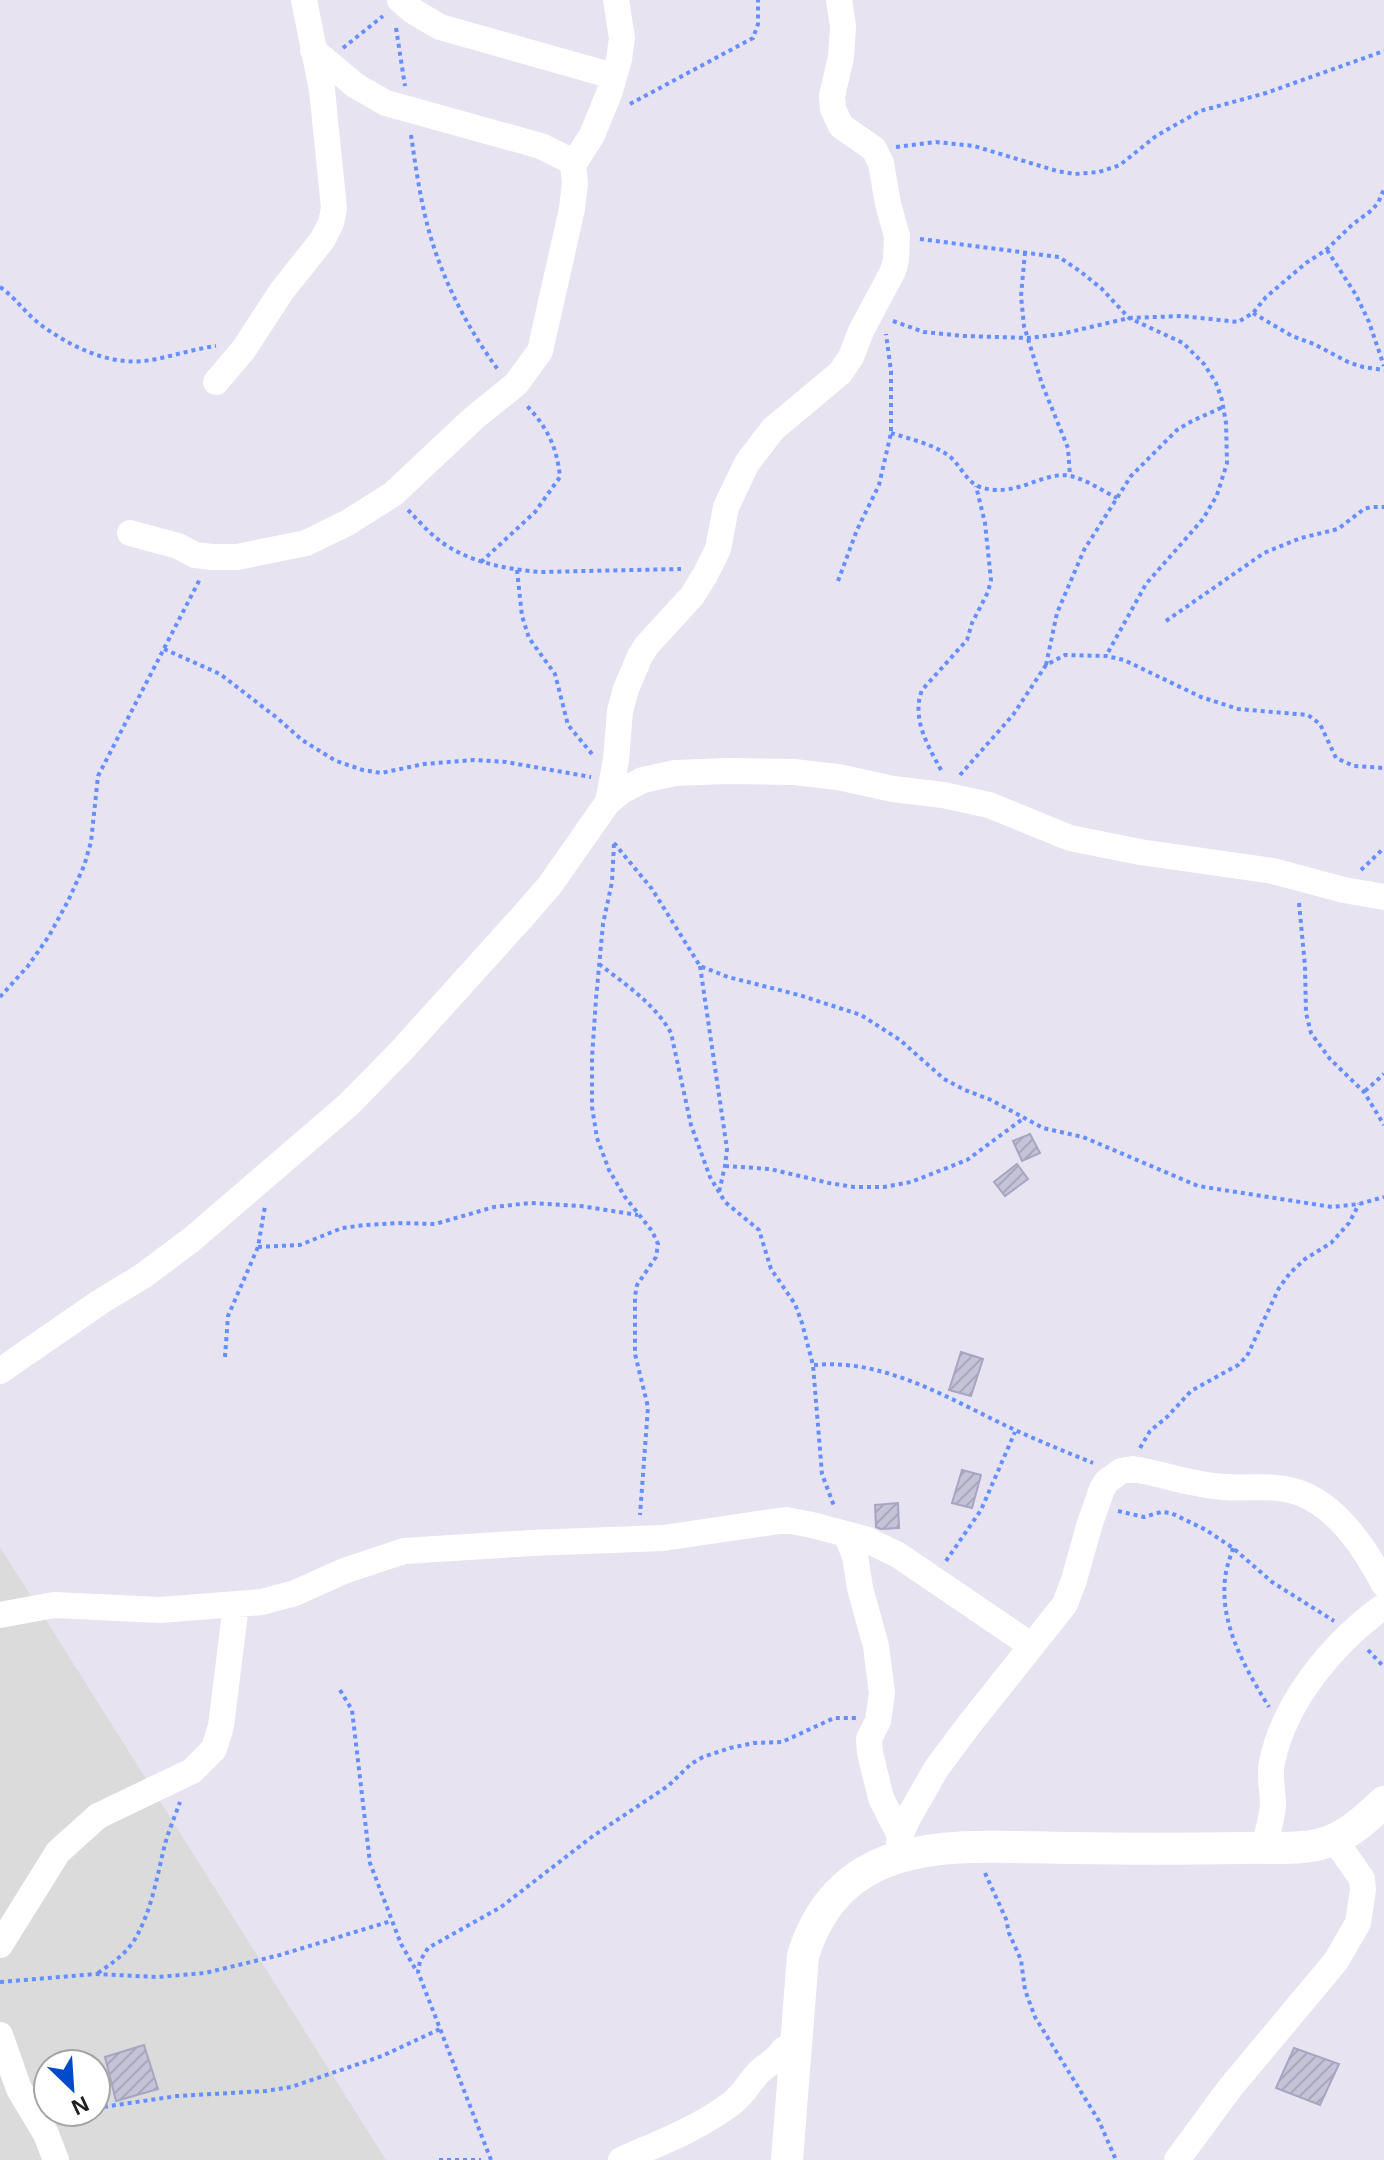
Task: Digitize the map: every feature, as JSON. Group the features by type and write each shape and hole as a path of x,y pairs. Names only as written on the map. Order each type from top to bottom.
{"street":[{"path":"216,382 244,349 281,292 323,239 331,223 334,208 321,58 304,0"},
{"path":"130,533 178,546 195,555 212,557 237,557 306,543 347,523 393,494 474,418 511,388 540,351 572,209 575,183 573,165 592,135 619,59 622,38 616,0"},
{"path":"0,1371 191,1240 348,1105 402,1050 550,885 610,786 616,760 620,711 640,656 692,596 708,569 718,549 726,507 747,463 773,429 840,373 851,357 861,331 881,307 896,260 897,236 881,163 874,149 846,131 833,109 832,96 841,57 843,26 839,0"},
{"path":"393,11 413,11 440,27 613,76"},
{"path":"321,58 356,86 386,103 541,146 573,165"},
{"path":"610,786 623,790 643,780 675,773 727,771 794,772 838,777 893,789 946,791 1070,838 1140,852 1273,871 1384,897"},
{"path":"787,2160 803,1956 811,1932 834,1897 892,1850 936,1769 1065,1604 1107,1481 1125,1471 1226,1488 1257,1486 1304,1494 1329,1510 1351,1533 1384,1584"},
{"path":"0,1615 54,1605 160,1610 262,1602 404,1551 663,1538 786,1520 865,1539 898,1555 1032,1646"},
{"path":"846,1534 855,1556 860,1588 876,1646 882,1693 878,1721 869,1739 870,1753 892,1850"},
{"path":"0,1945 58,1852 98,1816 192,1771 214,1749 221,1726 236,1605"},
{"path":"1264,1847 1273,1806 1271,1766 1282,1728 1297,1700 1348,1634 1384,1606"},
{"path":"892,1850 902,1855 928,1849 970,1847 1301,1847 1334,1839 1384,1802"},
{"path":"1177,2160 1239,2078 1336,1961 1358,1923 1362,1879 1334,1839"},
{"path":"0,2035 19,2089 46,2134 56,2160"},
{"path":"621,2160 683,2134 723,2110 747,2089 757,2073 783,2050 796,2045"}],"path":[{"path":"597,123 753,38 758,24 758,0"},
{"path":"321,58 335,57 393,11 421,196 438,260 485,352 537,417 558,456 560,477 535,512 481,562"},
{"path":"874,149 936,142 974,146 1057,171 1075,174 1099,172 1120,165 1156,136 1200,111 1266,93 1384,51"},
{"path":"881,307 924,332 963,336 1028,338 1061,334 1129,318 1182,316 1238,322 1253,313 1266,297 1372,210 1384,189"},
{"path":"897,236 1059,257 1102,289 1129,318 1183,343 1204,364 1216,383 1226,423 1227,463 1217,495 1203,519 1146,584 1106,656"},
{"path":"1253,313 1292,336 1348,362 1363,367 1384,368 1369,322 1356,295 1326,250"},
{"path":"1025,252 1021,296 1024,326 1042,384 1068,448 1070,476"},
{"path":"0,287 39,323 65,341 120,362 152,360 216,346 244,349"},
{"path":"838,581 857,530 879,485 891,433 891,371 881,307"},
{"path":"891,433 952,458 976,486 985,523 991,580 988,592 967,640 922,690 918,707 923,733 946,791 1013,715 1046,665 1057,613 1084,550 1131,476 1177,430 1223,407"},
{"path":"976,486 1000,491 1054,476 1070,476 1117,498"},
{"path":"393,494 437,539 481,562 540,572 708,569"},
{"path":"1166,621 1264,553 1301,538 1338,529 1364,509 1384,507"},
{"path":"0,997 28,966 68,901 91,842 98,776 212,557"},
{"path":"517,570 522,616 529,638 555,674 568,725 610,786"},
{"path":"164,649 220,674 302,740 336,761 363,770 381,773 424,764 474,760 506,762 583,777 610,786"},
{"path":"1046,665 1065,655 1106,656 1124,660 1201,697 1238,709 1308,715 1320,724 1336,758 1354,766 1384,768"},
{"path":"639,1539 648,1407 635,1354 635,1296 637,1285 656,1257 658,1244 609,1170 597,1138 592,1107 599,964 612,882 614,843 652,889 700,966 727,1149 719,1193"},
{"path":"1297,877 1306,1013 1311,1033 1330,1059 1364,1092 1384,1125"},
{"path":"599,964 631,988 664,1020 671,1033 691,1125 710,1177 725,1202 759,1230 771,1269 795,1304 813,1365 822,1474 846,1534"},
{"path":"700,966 861,1015 900,1040 944,1079 965,1090 1043,1128 1083,1137 1198,1186 1332,1207 1384,1197"},
{"path":"1364,1092 1384,1074"},
{"path":"725,1166 770,1169 854,1187 884,1187 911,1182 960,1164 1024,1118"},
{"path":"225,1357 228,1316 258,1247 270,1172"},
{"path":"258,1247 300,1245 342,1228 365,1225 435,1224 494,1207 530,1203 581,1206 640,1216"},
{"path":"813,1365 844,1364 885,1373 950,1397 1016,1431 1125,1471 1150,1431 1191,1391 1238,1365 1247,1356 1279,1288 1290,1273 1305,1259 1331,1243 1349,1223 1359,1204"},
{"path":"933,1579 981,1510 1016,1431"},
{"path":"1096,1506 1144,1517 1161,1512 1171,1513 1206,1530 1233,1548 1272,1582 1324,1614 1348,1634"},
{"path":"1233,1548 1225,1576 1224,1598 1228,1619 1251,1678 1282,1728"},
{"path":"340,1690 352,1710 370,1863 401,1944 418,1972 491,2160"},
{"path":"418,1972 428,1948 501,1907 593,1836 668,1786 703,1757 754,1743 782,1742 834,1718 878,1721"},
{"path":"96,1974 116,1960 134,1940 146,1915 166,1840 192,1771"},
{"path":"970,1847 1006,1919 1021,1960 1025,1990 1035,2017 1099,2121 1116,2160"},
{"path":"0,1982 96,1974 157,1977 205,1973 280,1955 391,1921"},
{"path":"112,2105 164,2097 291,2087 382,2056 440,2029"},
{"path":"439,2160 481,2160"}],"shaded area":[{"path":"0,1547 386,2160 0,2160"}],"building":[{"path":"1030,1134 1040,1153 1022,1161 1013,1141"},
{"path":"1017,1164 1028,1179 1005,1196 994,1182"},
{"path":"961,1352 983,1359 971,1396 949,1390"},
{"path":"962,1470 981,1475 972,1508 952,1503"},
{"path":"898,1503 899,1528 876,1527 875,1505"},
{"path":"144,2045 158,2089 116,2101 112,2085 112,2055"},
{"path":"1294,2048 1339,2064 1320,2105 1276,2088"}]}
